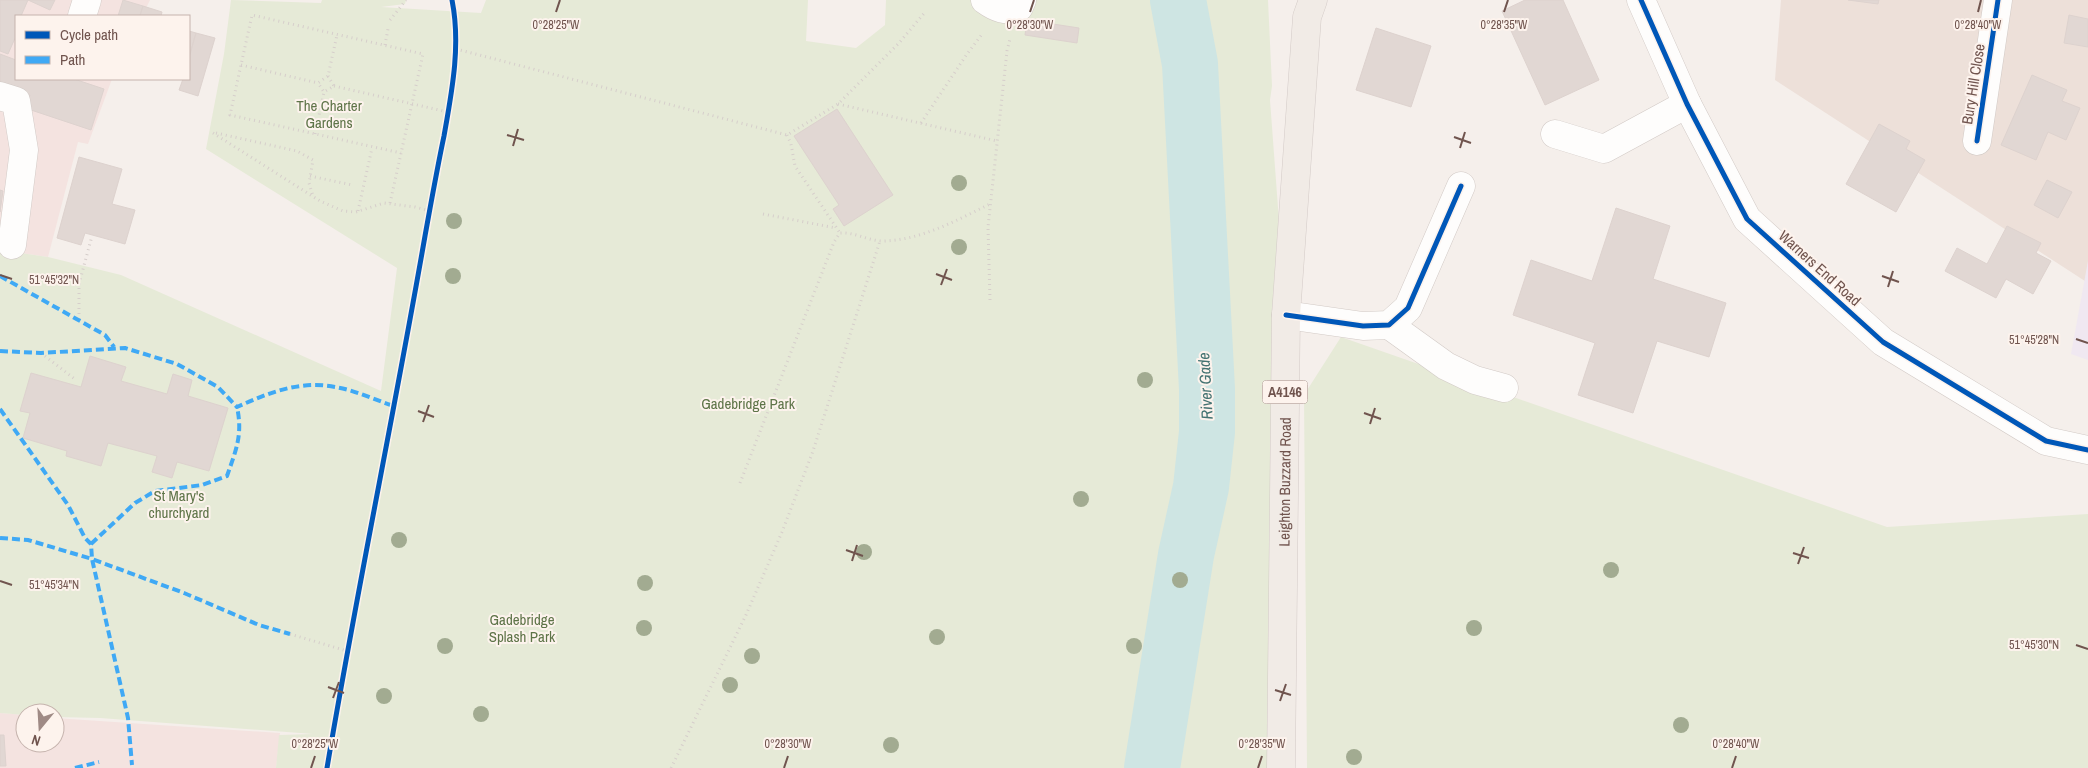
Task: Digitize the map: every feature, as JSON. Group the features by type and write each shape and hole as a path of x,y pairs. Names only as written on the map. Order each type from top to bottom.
{"main road":[{"name":"Leighton Buzzard Road","path":"1281,768 1286,315 1308,6"}],"street":[{"path":"82,15 87,0"},
{"name":"Warners End Road","path":"1641,0 1687,104 1747,219 1884,342 2046,441 2088,450"},
{"name":"Bury Hill Close","path":"1977,141 1998,0"},
{"path":"0,96 16,101 24,150 12,245"},
{"path":"1554,134 1604,149 1687,104"},
{"path":"1389,325 1408,308 1461,186"},
{"path":"1286,315 1364,326 1389,325 1446,366 1475,380 1504,388"}],"path":[{"path":"390,20 406,0"},
{"path":"921,124 967,54 1007,4"},
{"path":"990,300 988,227 1007,51 1007,4"},
{"path":"456,49 787,135 838,104 899,43 926,11"},
{"path":"390,203 424,54 252,15 230,115 401,154"},
{"path":"385,45 388,29"},
{"path":"334,86 328,76 337,34"},
{"path":"455,57 456,40"},
{"path":"241,65 318,82 328,76"},
{"path":"315,134 324,92 318,82"},
{"path":"324,92 334,86 448,112"},
{"path":"446,121 449,103"},
{"path":"838,104 997,141"},
{"path":"313,197 309,183 313,160 298,151 213,133 313,197 343,211 358,212 377,204 390,203 430,211"},
{"path":"787,135 791,144 795,166 840,234"},
{"path":"358,212 372,148"},
{"path":"310,176 352,185"},
{"path":"428,221 432,202"},
{"path":"740,484 834,242 840,234 846,233 880,241 907,238 931,231 990,204"},
{"path":"763,214 836,228"},
{"path":"78,319 79,284 92,236"},
{"path":"671,768 746,615 782,532 813,451 880,241"},
{"path":"41,353 76,380"},
{"path":"290,634 347,651"},
{"path":"345,661 349,641"}],"shaded area":[{"path":"0,0 150,0 142,15 15,15 15,80 112,80 88,144 78,142 48,257 0,250"},
{"path":"1781,0 2088,0 2088,283 1775,80"},
{"path":"2088,261 2088,360 2071,354"},
{"path":"0,713 15,714 15,753 65,753 65,719 280,733 276,768 0,768"}],"green space":[{"name":"Gadebridge Park","path":"231,0 321,3 322,0 406,0 405,4 381,7 481,13 486,0 808,0 806,41 856,48 885,25 886,0 1268,0 1272,86 1270,100 1286,315 1281,768 276,768 279,735 313,734 100,718 65,717 65,703 15,703 15,714 0,713 0,250 48,257 121,275 381,391 397,268 206,149 224,54"},
{"path":"1341,337 1887,527 2088,514 2088,768 1307,768 1304,395"}],"building":[{"path":"0,0 28,0 21,15 15,15 15,38 8,54 0,51"},
{"path":"28,0 55,0 50,10"},
{"path":"123,0 143,6 140,15 118,15"},
{"path":"1525,0 1563,0 1599,80 1545,105 1502,11"},
{"path":"1848,0 1879,0 1878,4"},
{"path":"143,6 162,12 161,15 140,15"},
{"path":"2069,15 2088,19 2088,47 2064,43"},
{"path":"1027,20 1079,28 1077,43 1025,35"},
{"path":"1376,28 1431,46 1411,107 1356,90"},
{"path":"190,31 196,33 190,54"},
{"path":"196,33 215,38 198,96 179,90 183,80 190,80 190,54"},
{"path":"0,54 15,60 15,80 77,80 104,89 91,130 25,108 30,95 0,85"},
{"path":"2032,75 2067,90 2062,101 2080,108 2066,140 2048,132 2036,160 2001,145"},
{"path":"837,109 893,195 844,226 833,209 839,205 794,136"},
{"path":"1879,124 1910,141 1906,149 1925,160 1896,212 1846,184"},
{"path":"79,157 122,169 112,204 135,210 125,244 85,233 81,245 57,238"},
{"path":"2047,180 2072,192 2058,218 2034,205"},
{"path":"0,190 3,191 0,212"},
{"path":"1616,208 1670,226 1653,279 1726,303 1709,357 1657,341 1633,413 1578,395 1595,343 1513,315 1531,260 1592,281"},
{"path":"2007,226 2041,243 2036,253 2051,261 2033,294 2006,279 1996,298 1945,271 1957,248 1987,264"},
{"path":"90,356 126,367 121,381 167,394 173,374 192,380 188,396 228,408 209,471 177,462 172,478 152,472 157,456 108,443 101,466 66,456 67,451 23,438 30,413 20,411 31,373 81,387"},
{"path":"0,735 4,735 6,766 0,766"}],"waterway":[{"name":"River Gade","path":"1152,768 1186,555 1201,487 1207,432 1207,389 1190,64 1178,0"}],"marked path":[{"path":"0,276 105,335 114,347"},
{"path":"0,351 41,353 125,348 177,364 218,387 237,407 284,389 309,385 342,388 391,405 396,405"},
{"path":"91,544 135,503 155,491 202,485 227,476 236,450 239,434 237,407"},
{"path":"0,409 68,505 85,538 91,544 92,559 184,593 259,625 290,634"},
{"path":"0,538 28,540 92,559 128,718 132,765"},
{"path":"75,768 99,762"}],"cycle path":[{"path":"327,768 450,102 456,51 455,17 452,0"},
{"path":"1641,0 1687,104 1747,219 1883,342 2046,441 2088,450"},
{"path":"1977,141 1998,0"},
{"path":"1286,315 1363,326 1389,325 1408,308 1461,186"}],"park label":[{"name":"The Charter Gardens","path":"329,114"},
{"name":"St Mary's churchyard","path":"179,504"},
{"name":"Gadebridge Splash Park","path":"522,628"}]}
